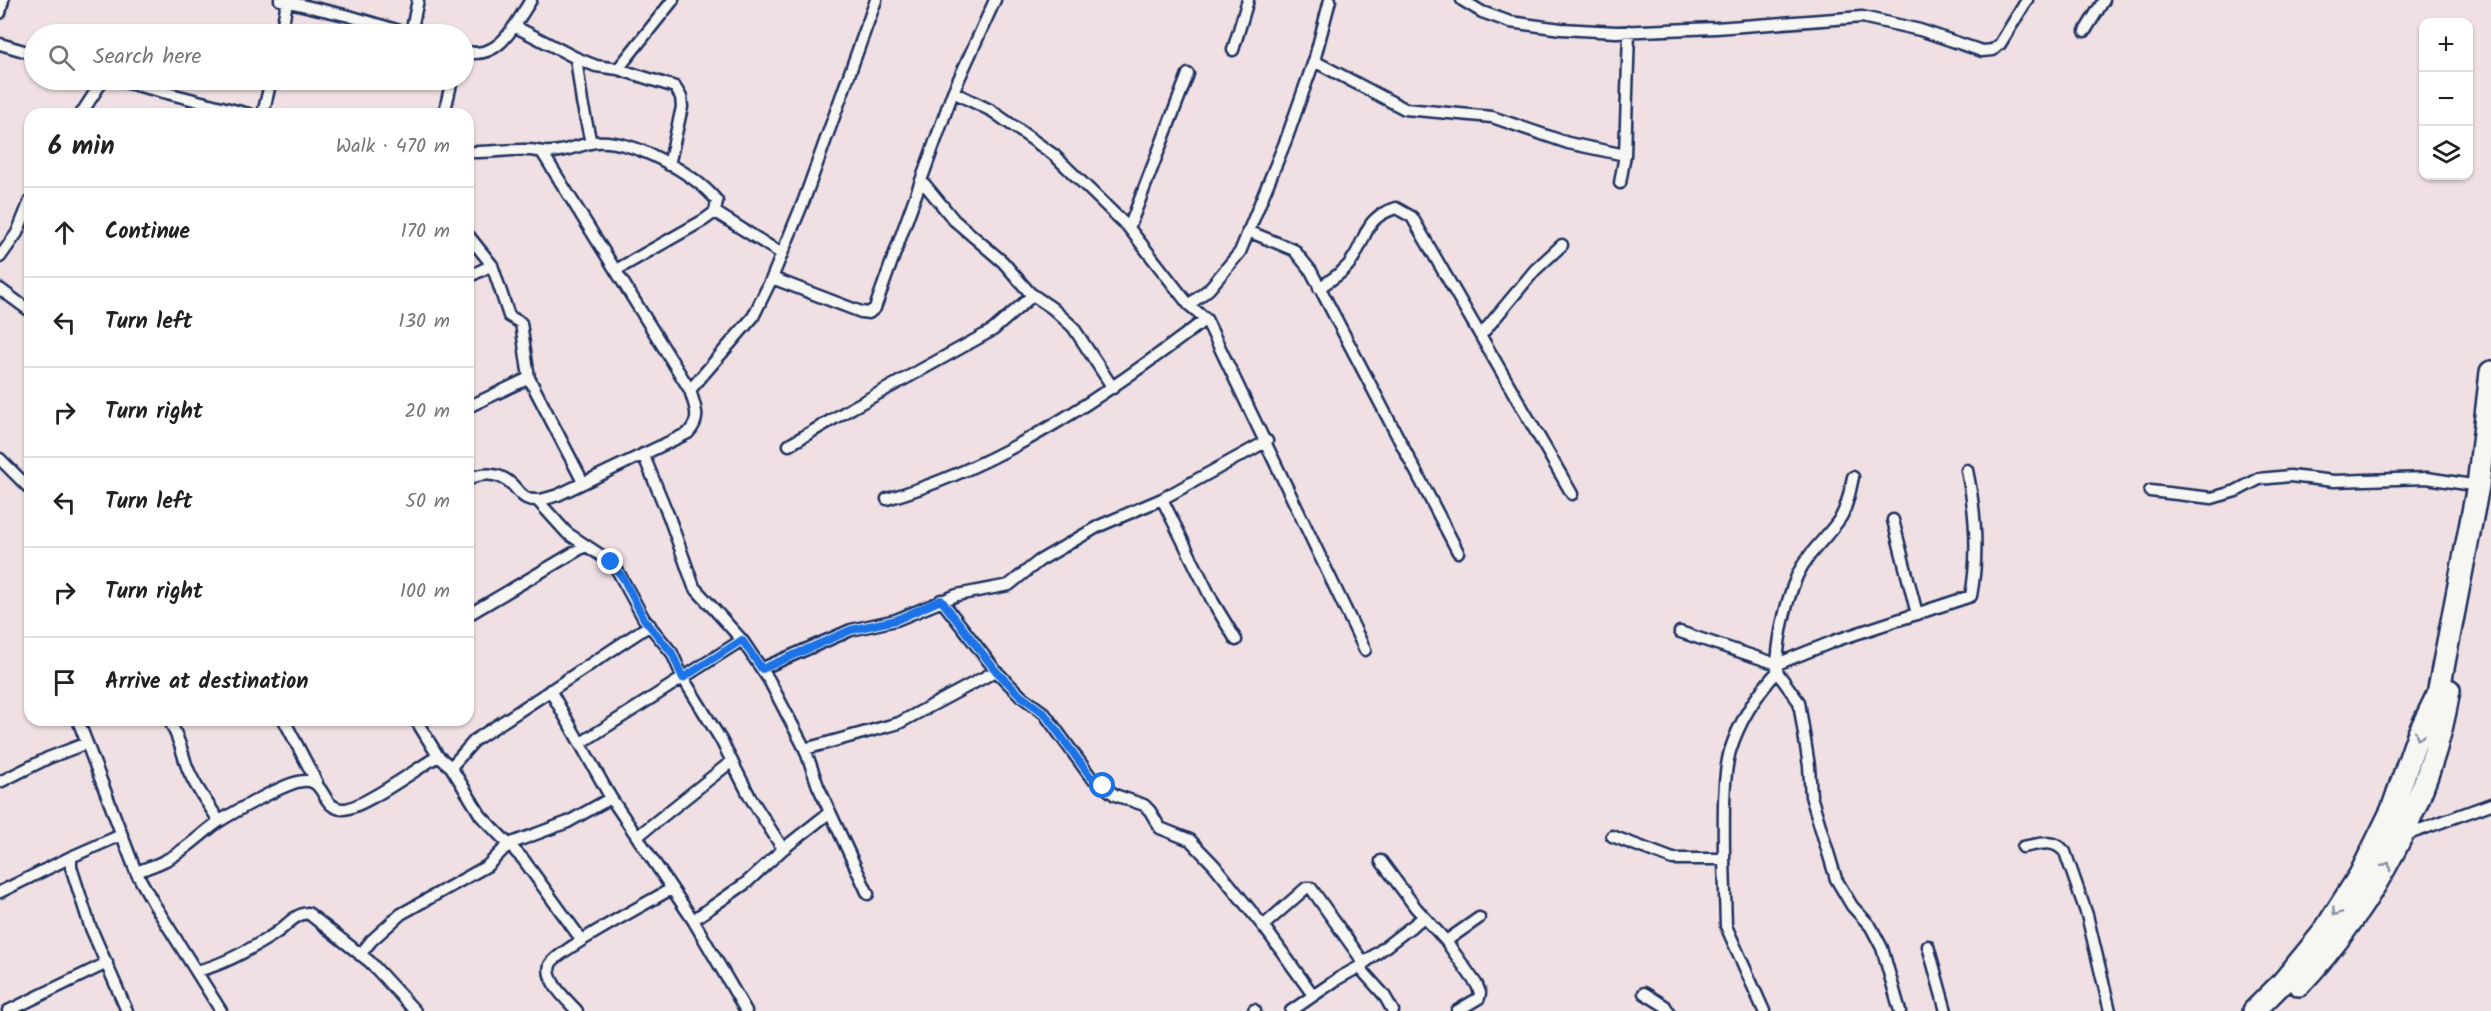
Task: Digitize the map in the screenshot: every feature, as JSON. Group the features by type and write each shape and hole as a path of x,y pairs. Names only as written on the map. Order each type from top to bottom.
{"highway":[{"path":"2254,1011 2283,982 2323,933 2360,875 2392,810 2418,735 2439,693 2478,486 2491,372"},
{"path":"2274,1011 2306,978 2353,920 2388,864 2428,766 2448,695 2491,435"}],"street":[{"path":"0,13 3,0"},
{"path":"412,24 418,0"},
{"path":"474,52 483,53 504,40 531,0"},
{"path":"618,69 673,0"},
{"path":"690,390 753,317 772,278 804,200 876,0"},
{"path":"772,278 869,314 875,308 881,297 953,92 995,0"},
{"path":"1233,50 1248,0"},
{"path":"1189,305 1209,289 1240,252 1286,140 1314,61 1330,0"},
{"path":"1462,0 1482,12 1510,22 1561,29 1629,31 1716,28 1862,17 1920,30 1982,51 1993,50 2000,44 2027,0"},
{"path":"2085,31 2104,0"},
{"path":"281,24 283,1 376,24"},
{"path":"514,26 596,66 618,69 668,83 679,91 682,107 669,165"},
{"path":"1620,183 1625,155 1629,31"},
{"path":"0,44 24,51"},
{"path":"576,58 591,143"},
{"path":"1314,61 1405,109 1492,117 1568,143 1625,155"},
{"path":"1129,228 1188,74"},
{"path":"85,108 97,90"},
{"path":"155,90 226,108"},
{"path":"265,108 269,90"},
{"path":"445,108 450,90"},
{"path":"953,92 992,111 1053,155 1129,228 1189,305 1206,319 1267,441 1365,650"},
{"path":"474,152 528,150 553,153 591,143 620,144 652,154 710,192 717,201 715,212 615,270"},
{"path":"474,477 494,474 508,481 525,498 537,501 558,495 688,433 696,425 697,414 690,390 542,152"},
{"path":"922,181 954,220 1003,262 1034,295 1073,327 1113,388"},
{"path":"1319,288 1352,261 1368,226 1381,213 1396,208 1412,217 1572,494"},
{"path":"715,212 782,254"},
{"path":"0,257 12,241 24,214"},
{"path":"1248,231 1294,250 1311,271 1458,552"},
{"path":"474,242 492,265 508,316 521,323 529,378 583,482"},
{"path":"1481,335 1535,270 1562,246"},
{"path":"474,274 492,265"},
{"path":"0,289 24,307"},
{"path":"789,445 993,330 1034,295"},
{"path":"887,499 928,486 994,458 1113,388 1206,319"},
{"path":"474,404 529,378"},
{"path":"762,669 851,630 896,620 941,600 1009,585 1063,546 1099,526 1162,499 1267,441"},
{"path":"643,454 694,587 742,640 762,669 805,749 830,812 868,894"},
{"path":"0,459 24,483"},
{"path":"1777,668 1837,640 1971,596 1976,580 1976,514 1967,470"},
{"path":"2150,491 2212,498 2236,491 2259,479 2290,476 2334,481 2427,478 2478,486"},
{"path":"1762,1010 1726,926 1725,801 1729,753 1759,693 1777,668 1785,616 1797,576 1815,548 1840,519 1845,510 1853,477"},
{"path":"1162,499 1213,602 1236,640"},
{"path":"537,501 567,533 611,562 616,568 639,611 668,647 750,797 783,849"},
{"path":"1893,520 1917,614"},
{"path":"474,611 585,546"},
{"path":"941,600 996,671 1021,696 1044,713 1090,776 1115,795 1144,805 1160,828 1194,844 1227,880 1313,995"},
{"path":"451,767 475,740 650,625"},
{"path":"1680,632 1777,668 1799,702 1809,766 1811,796 1836,879 1882,948 1900,1011"},
{"path":"581,743 742,640"},
{"path":"805,749 898,723 996,671"},
{"path":"550,690 612,798 693,920 746,1011"},
{"path":"80,726 136,872 221,1011"},
{"path":"172,726 193,780 219,821"},
{"path":"287,726 317,783 333,805 342,809 350,808 382,791 438,756"},
{"path":"420,726 438,756 451,767 481,816 523,859 581,939"},
{"path":"0,782 48,758 87,743"},
{"path":"638,836 732,761"},
{"path":"136,872 168,860 219,821 293,783 308,780 317,783"},
{"path":"360,955 371,941 401,914 487,866 509,844 568,822 612,798"},
{"path":"2400,837 2491,804"},
{"path":"693,920 746,883 783,849 830,812"},
{"path":"0,892 122,835"},
{"path":"1611,836 1673,859 1724,859"},
{"path":"2023,847 2048,842 2059,845 2065,852 2087,915 2110,1011"},
{"path":"71,857 73,877 90,926 127,1011"},
{"path":"1381,861 1424,917 1446,941 1480,993 1474,1002 1457,1011"},
{"path":"1263,926 1306,888 1311,888 1393,1011"},
{"path":"577,1011 554,984 550,974 550,965 564,950 581,939 671,889"},
{"path":"196,970 215,964 274,935 301,913 308,913 319,919 360,955 415,1011"},
{"path":"1291,1011 1361,965 1424,917"},
{"path":"1446,941 1479,918"},
{"path":"1928,946 1946,1011"},
{"path":"8,1011 107,963"},
{"path":"1644,993 1665,1006 1668,1011"}],"route":[{"path":"611,562 623,578 644,619 672,653 683,678 742,640 762,669 851,630 896,620 941,600 996,671 1021,696 1044,713 1090,776 1103,786"}]}
